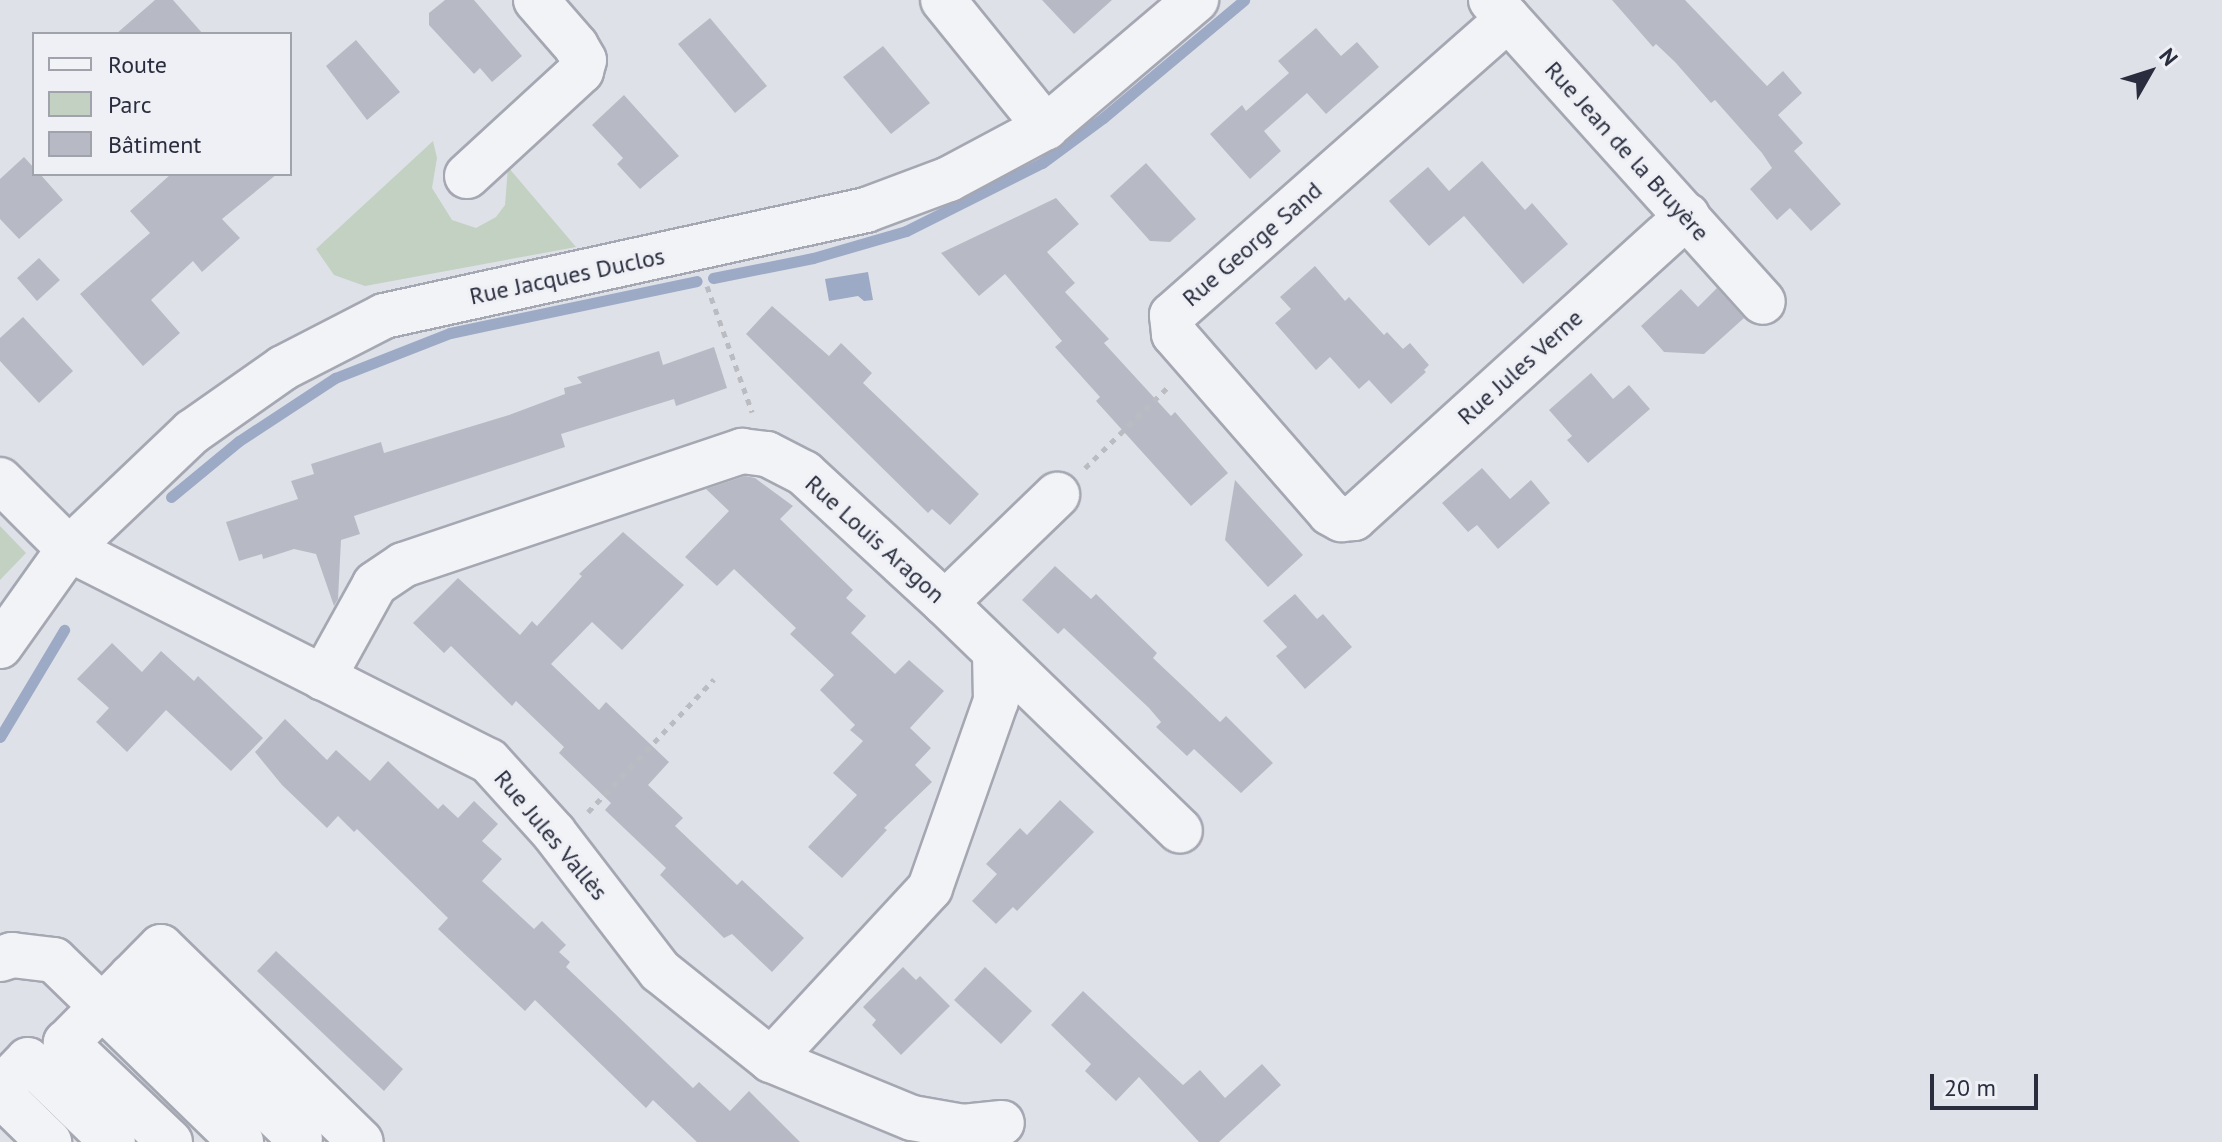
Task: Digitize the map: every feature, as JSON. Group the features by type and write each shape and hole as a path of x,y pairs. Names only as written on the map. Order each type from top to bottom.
{"street":[{"path":"467,176 581,71 584,60 576,46 536,0"},
{"path":"943,0 1046,127"},
{"name":"Rue Jacques Duclos","path":"0,646 69,549 192,432 283,368 384,316 866,210 949,179 1046,127 1196,0"},
{"name":"Rue Jean de la Bruyère","path":"1499,9 1763,302"},
{"name":"Rue George Sand","path":"1354,518 1341,519 1330,513 1174,334 1172,315 1499,9"},
{"name":"Rue Jules Verne","path":"1354,518 1687,216"},
{"name":"Rue Louis Aragon","path":"323,678 375,584 403,565 742,451 767,454 804,473 945,603 995,655 1180,831"},
{"name":"Rue Jules Vallès","path":"0,480 69,549 489,761 560,842 660,971 771,1060 912,1118 979,1131"},
{"path":"945,603 1057,495"},
{"path":"771,1060 930,888 996,701 995,655"},
{"path":"170,1142 66,1043 161,947 355,1136"},
{"path":"0,959 12,955 54,960 116,992 298,1141 316,1133 355,1136"},
{"path":"116,992 241,1142"},
{"path":"49,1142 0,1091 28,1060 113,1142"}],"path":[{"path":"696,248 711,302 767,454"},
{"path":"1057,495 1196,360"},
{"path":"560,842 714,679"}],"green space":[{"path":"433,141 437,158 432,188 452,220 476,228 496,217 505,205 508,167 576,247 365,286 334,275 316,249"},
{"path":"0,526 26,553 0,580"}],"water":[{"path":"868,272 873,300 864,301 858,296 829,301 825,279"}],"building":[{"path":"155,0 173,0 201,32 118,32"},
{"path":"445,0 474,0 522,56 492,82 480,68 474,74 429,25 429,13"},
{"path":"1042,0 1112,0 1074,34"},
{"path":"1612,0 1685,0 1767,86 1783,71 1802,93 1778,115 1803,143 1794,151 1841,204 1811,231 1790,208 1777,220 1750,189 1772,168 1762,153 1715,100 1711,103 1675,62 1656,44 1653,47"},
{"path":"710,18 767,86 735,113 678,44"},
{"path":"1316,28 1341,56 1357,42 1379,67 1326,114 1307,93 1264,131 1281,151 1250,179 1210,134 1242,105 1246,111 1289,73 1278,61"},
{"path":"356,40 400,92 367,120 326,66"},
{"path":"883,46 930,103 891,134 843,77"},
{"path":"624,95 679,156 640,189 617,164 623,158 592,125"},
{"path":"24,157 32,166 32,176 42,176 63,200 19,239 0,219 0,179"},
{"path":"1482,161 1525,210 1532,203 1568,244 1523,284 1464,216 1429,246 1389,201 1428,167 1449,191"},
{"path":"1146,163 1196,219 1170,242 1150,241 1110,196"},
{"path":"169,176 275,176 222,219 240,238 202,272 193,261 151,300 180,333 143,366 80,294 150,233 130,211"},
{"path":"1056,198 1079,224 1047,252 1075,283 1065,292 1109,339 1104,343 1171,416 1175,412 1228,473 1191,506 1096,401 1100,397 1055,347 1062,341 1005,274 979,296 941,253"},
{"path":"39,258 60,280 37,301 17,278"},
{"path":"1315,266 1345,301 1349,297 1384,335 1387,332 1403,349 1410,343 1429,365 1424,370 1426,372 1391,404 1369,380 1359,389 1330,357 1316,370 1275,323 1291,309 1280,297"},
{"path":"1717,288 1744,318 1704,354 1664,352 1641,326 1681,289 1698,307"},
{"path":"772,306 829,356 841,343 872,373 863,383 979,494 950,525 932,509 928,513 746,334"},
{"path":"23,317 73,371 39,403 0,361 0,338"},
{"path":"714,347 727,388 676,406 674,399 561,434 565,447 354,516 360,534 341,540 338,599 334,606 316,554 294,549 263,559 262,554 239,561 226,522 298,499 291,481 314,474 311,464 381,442 384,453 509,415 565,394 564,388 582,383 577,377 659,351 663,365"},
{"path":"1591,373 1613,399 1629,385 1650,409 1588,463 1567,440 1572,436 1549,410"},
{"path":"1482,468 1510,499 1531,480 1550,503 1498,549 1477,525 1468,532 1442,503"},
{"path":"745,476 755,478 793,506 780,519 853,590 846,598 866,616 851,633 895,674 909,660 944,691 910,728 931,748 915,765 932,782 884,828 887,830 842,878 808,847 857,795 833,773 863,741 850,730 855,725 820,690 834,675 790,634 796,628 734,569 717,586 685,557 729,511 706,489"},
{"path":"1235,480 1303,555 1268,587 1225,540"},
{"path":"623,532 684,585 622,650 592,622 551,664 599,710 606,702 669,762 648,785 683,818 675,826 737,885 742,880 804,938 772,972 732,934 724,938 660,875 666,868 605,810 611,803 559,753 564,747 516,701 512,706 451,646 444,653 413,623 458,578 520,635 532,621 537,626 582,576 579,574"},
{"path":"1055,566 1091,599 1096,594 1157,653 1153,658 1220,722 1226,716 1273,763 1241,793 1194,749 1187,756 1156,727 1161,722 1149,708 1064,628 1058,634 1022,600"},
{"path":"1295,594 1317,619 1323,614 1352,647 1305,689 1276,656 1287,647 1263,621"},
{"path":"112,643 142,672 161,651 194,681 198,676 263,738 231,771 166,710 127,752 96,722 109,708 77,679"},
{"path":"285,719 327,760 336,750 370,781 388,761 438,809 443,804 458,818 474,801 498,824 482,841 502,859 482,881 534,929 542,921 566,945 559,952 570,962 566,967 693,1088 699,1082 730,1111 749,1091 800,1142 697,1142 653,1100 646,1108 535,1000 525,1011 438,929 448,918 357,829 354,832 338,816 327,828 282,785 255,752"},
{"path":"1060,800 1094,832 1017,911 1013,907 996,924 972,901 997,874 986,864 1020,828 1027,835"},
{"path":"276,951 403,1069 384,1091 257,971"},
{"path":"903,967 916,980 920,976 950,1006 901,1055 872,1025 876,1020 863,1007"},
{"path":"985,967 1032,1011 1001,1044 954,1000"},
{"path":"1083,991 1183,1085 1200,1070 1225,1098 1262,1064 1281,1085 1219,1142 1199,1142 1139,1077 1116,1101 1085,1071 1091,1064 1051,1025"}],"waterway":[{"path":"713,278 813,258 906,231 1042,163 1103,118 1244,0"},
{"path":"171,497 239,441 335,378 450,333 697,281"},
{"path":"0,737 64,630"}]}
